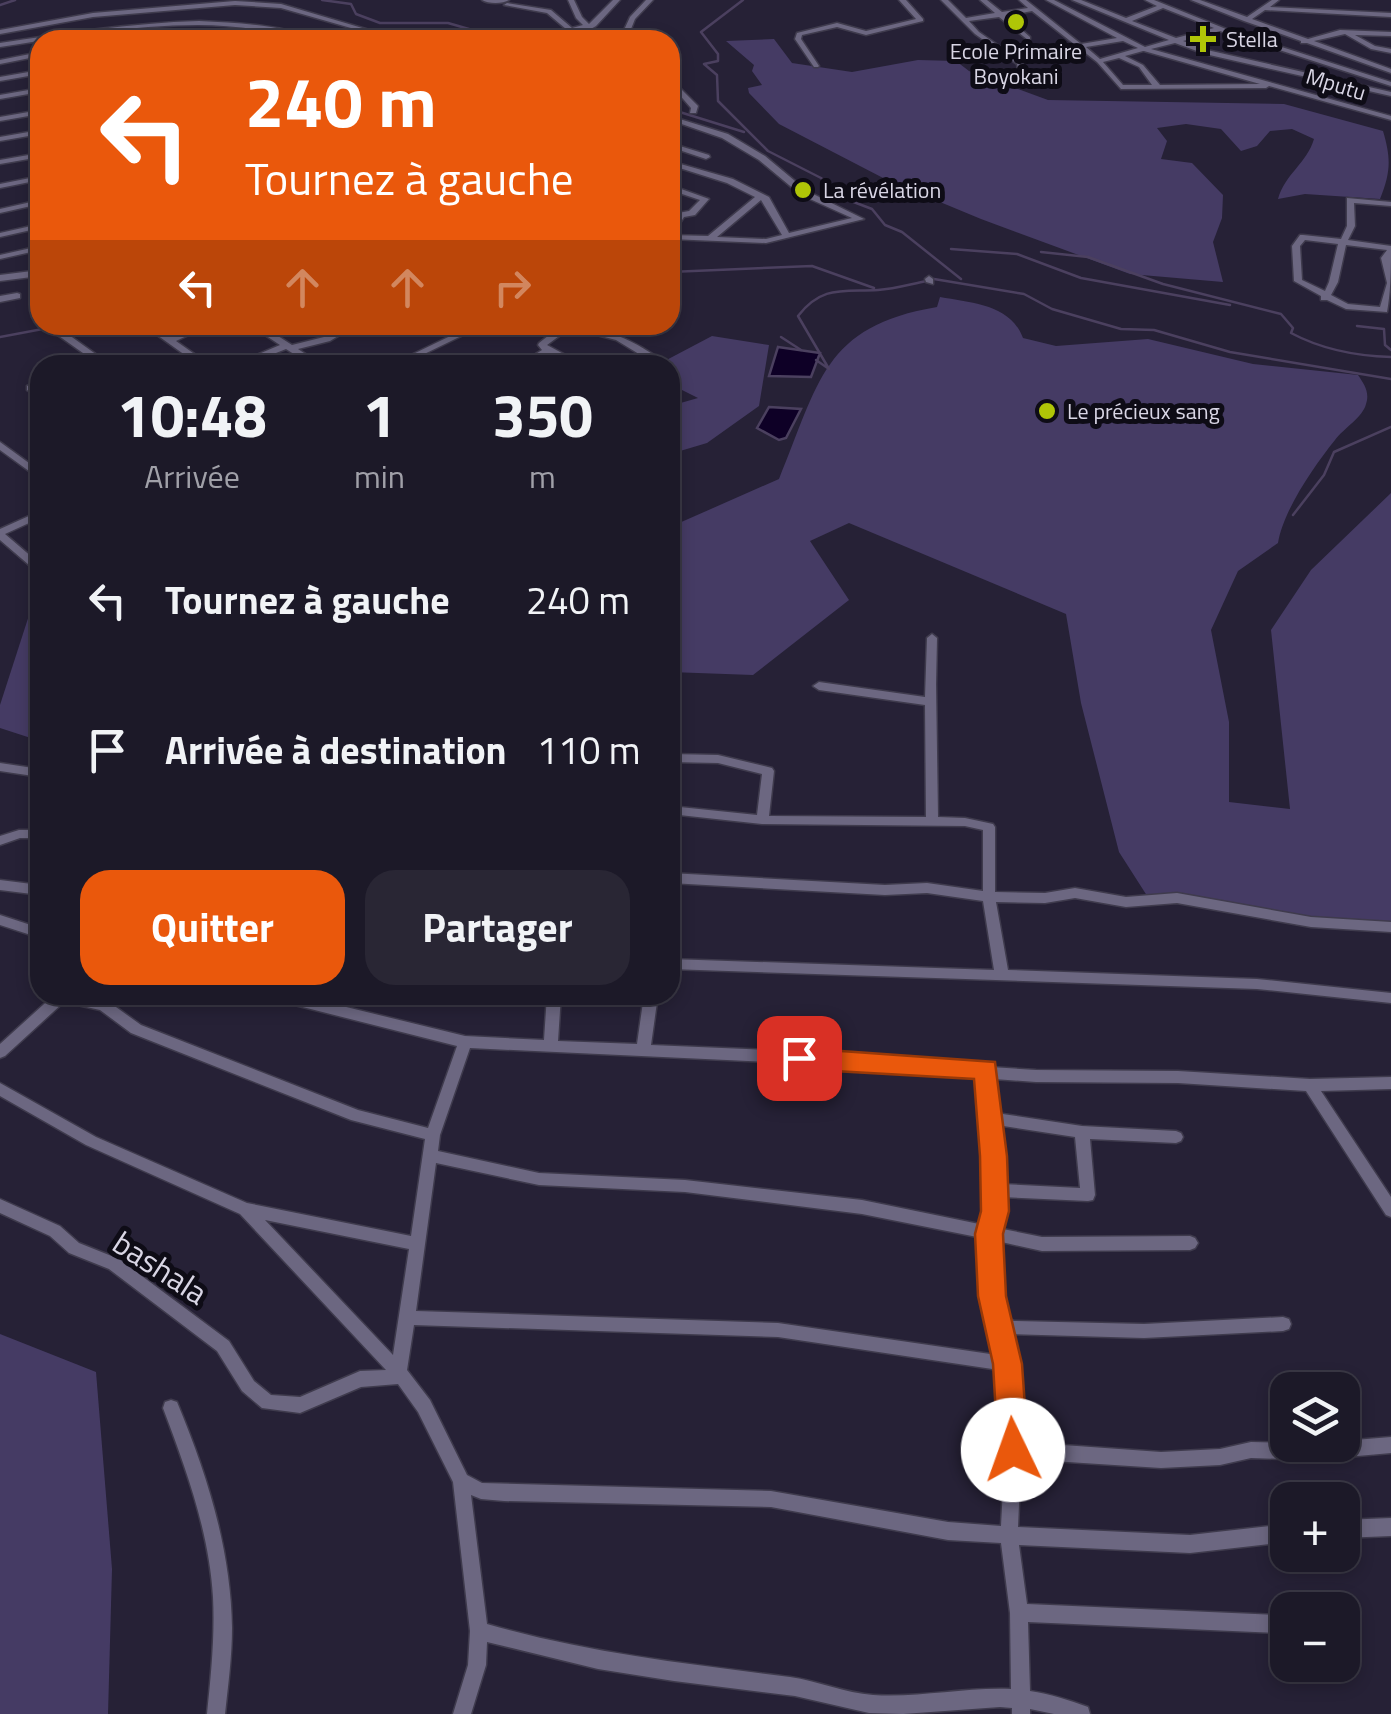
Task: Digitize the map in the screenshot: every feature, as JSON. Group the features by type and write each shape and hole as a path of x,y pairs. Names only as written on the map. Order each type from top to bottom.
{"street":[{"path":"485,0 548,11 567,25 567,30"},
{"path":"571,0 579,18 590,28"},
{"path":"578,30 590,28 617,0"},
{"path":"627,30 650,0"},
{"path":"816,66 797,36 841,26 860,34 921,20 902,0"},
{"path":"944,0 1020,63 1020,69"},
{"path":"983,0 1028,38"},
{"path":"1022,0 1098,60 1121,87 1284,86"},
{"name":"Mputu","path":"1049,0 1146,50 1391,118"},
{"path":"1075,0 1219,55 1391,94"},
{"path":"1148,0 1282,50 1391,84"},
{"path":"1194,0 1391,71"},
{"path":"1220,8 1235,0"},
{"path":"1098,60 1122,57 1249,19 1276,0"},
{"path":"548,11 555,1"},
{"path":"0,32 70,18 235,2 281,6 365,30"},
{"path":"1125,21 1163,6"},
{"path":"158,24 164,7"},
{"path":"1268,8 1302,14 1391,15"},
{"path":"966,20 1035,9"},
{"path":"1044,18 1076,13"},
{"path":"818,16 823,28"},
{"path":"70,18 71,30"},
{"path":"199,30 203,21"},
{"path":"110,30 203,21 274,30"},
{"path":"1254,62 1306,41 1346,32 1389,34 1391,48 1373,48 1346,32"},
{"path":"1079,46 1122,39"},
{"path":"1219,55 1253,39"},
{"path":"0,45 29,41"},
{"path":"30,56 2,62 3,78 30,74"},
{"path":"1122,57 1141,66 1157,86"},
{"path":"1207,86 1213,96"},
{"path":"1350,106 1358,96 1376,90"},
{"path":"680,91 696,108 693,111"},
{"path":"0,97 30,92"},
{"path":"0,119 30,114"},
{"path":"680,121 725,136 762,158 804,193 860,219 766,241 680,236"},
{"path":"0,139 30,134"},
{"path":"680,148 706,157 683,166"},
{"path":"0,162 30,156"},
{"path":"680,165 760,196 776,212 786,235"},
{"path":"0,186 30,180"},
{"path":"680,190 705,199 692,213 680,218"},
{"path":"709,239 760,196"},
{"path":"1324,298 1335,285 1340,248 1353,227 1350,200 1391,204"},
{"path":"0,210 30,204"},
{"path":"0,235 30,228"},
{"path":"1304,236 1347,242 1391,250 1384,268 1391,283 1386,308 1366,309 1324,298 1298,281 1296,246 1304,236"},
{"path":"0,257 30,250"},
{"path":"0,278 30,274"},
{"path":"0,298 17,296"},
{"path":"63,335 92,355"},
{"path":"162,335 191,355"},
{"path":"170,340 182,335"},
{"path":"266,355 333,335"},
{"path":"415,355 458,335"},
{"path":"555,355 542,345 556,335"},
{"path":"608,335 647,355"},
{"path":"271,336 301,355"},
{"path":"542,355 548,352"},
{"path":"0,446 30,468"},
{"path":"30,519 0,534 30,560"},
{"path":"932,638 927,701 936,772 932,822"},
{"path":"819,686 927,701"},
{"path":"680,758 718,759 768,771 762,820"},
{"path":"0,767 30,772"},
{"path":"680,811 762,820 980,824 992,831 989,896 1002,976"},
{"path":"0,842 30,834"},
{"path":"680,875 761,885 927,888 989,896 1044,898 1074,893 1126,902 1178,898 1310,922 1391,927"},
{"path":"0,885 30,889"},
{"path":"0,920 30,929"},
{"path":"680,964 1257,984 1391,998"},
{"path":"0,1052 52,1005"},
{"path":"100,1005 136,1030 356,1116 433,1135"},
{"path":"315,1005 465,1042 551,1044 1036,1076 1178,1077 1310,1085 1391,1083"},
{"path":"551,1044 553,1005"},
{"path":"643,1051 650,1005"},
{"path":"400,1374 433,1135 465,1042"},
{"path":"986,1070 995,1211 989,1234 997,1322 1008,1364 1013,1450 1009,1535 1020,1613 1020,1705"},
{"path":"1310,1085 1391,1210"},
{"path":"0,1089 91,1140 244,1210 418,1244"},
{"path":"992,1118 1082,1132 1176,1137"},
{"path":"993,1190 1088,1195 1082,1132"},
{"path":"430,1155 539,1179 685,1186 844,1204 1042,1244 1190,1243"},
{"name":"bashala","path":"0,1206 55,1231 74,1248 114,1264 223,1346 248,1386 268,1402 300,1405 360,1379 400,1374"},
{"path":"244,1210 400,1374 424,1406 461,1481 479,1630 477,1665 462,1714"},
{"path":"407,1318 778,1330 1008,1364"},
{"path":"997,1322 1013,1328 1144,1331 1283,1324"},
{"path":"171,1408 197,1474 221,1562 225,1651 216,1714"},
{"path":"1013,1450 1161,1460 1220,1457 1252,1450 1313,1452 1391,1444"},
{"path":"461,1481 481,1491 504,1493 771,1499 948,1531 1190,1544 1270,1535"},
{"path":"1360,1528 1391,1526"},
{"path":"1020,1613 1270,1624"},
{"path":"479,1630 524,1646 629,1670 800,1687 870,1704 1020,1705 1081,1714"}],"shaded area":[{"path":"774,39 792,63 852,72 918,60 956,61 969,71 1048,100 1284,104 1383,131 1388,173 1380,199 1305,194 1278,199 1314,139 1292,129 1270,131 1257,146 1241,151 1221,129 1186,124 1157,128 1167,141 1161,159 1192,163 1223,195 1222,218 1213,242 1223,282 1130,274 887,180 779,124 749,93 748,88 762,85 752,71 754,65 726,41"},
{"path":"940,297 989,307 1009,318 1023,338 1056,346 1148,339 1253,364 1358,375 1367,392 1364,409 1309,476 1286,517 1278,543 1238,571 1211,630 1229,722 1229,802 1290,809 1271,630 1311,570 1391,493 1391,926 1294,922 1169,899 1151,902 1119,852 1081,703 1066,614 849,523 810,541 849,600 753,675 680,672 680,523 779,479 817,387 847,344 870,328 899,316 937,307"},
{"path":"712,336 769,345 759,406 707,443 680,451 680,403 698,398 680,389 680,355 676,355"},
{"path":"778,347 820,353 811,377 769,376"},
{"path":"769,407 801,409 786,438 779,440 757,428"},
{"path":"30,612 30,738 0,728 0,705"},
{"path":"0,1334 96,1372 112,1569 108,1714 0,1714"}],"waterway":[{"path":"0,5 15,0"},
{"path":"322,0 351,4 356,14 380,23 448,23 472,30"},
{"path":"743,0 701,32 718,54 718,61 704,64 717,75 718,101 768,151 821,178 843,198 872,209 885,225 902,232 961,279"},
{"path":"680,112 744,132"},
{"path":"951,249 1017,254 1081,278 1230,305"},
{"path":"1041,252 1088,257 1163,284 1281,314 1293,328 1291,333 1327,348 1391,357"},
{"path":"680,272 812,266 874,288"},
{"path":"934,279 1024,294 1052,309 1121,329 1154,330 1230,352 1391,379"},
{"path":"816,360 829,369 798,316 816,299 834,292 927,281"},
{"path":"1357,326 1384,329 1385,345 1391,350"},
{"path":"0,337 30,331"},
{"path":"781,337 801,350"},
{"path":"1293,515 1324,475 1334,452 1391,427"}],"place":[{"name":"Ecole Primaire Boyokani","path":"1016,22"},
{"name":"Stella","path":"1203,39"},
{"name":"La révélation","path":"803,190"},
{"name":"Le précieux sang","path":"1047,411"}],"route":[{"path":"799,1058 986,1070 994,1156 995,1211 989,1234 992,1296 1008,1364 1013,1450"}]}
